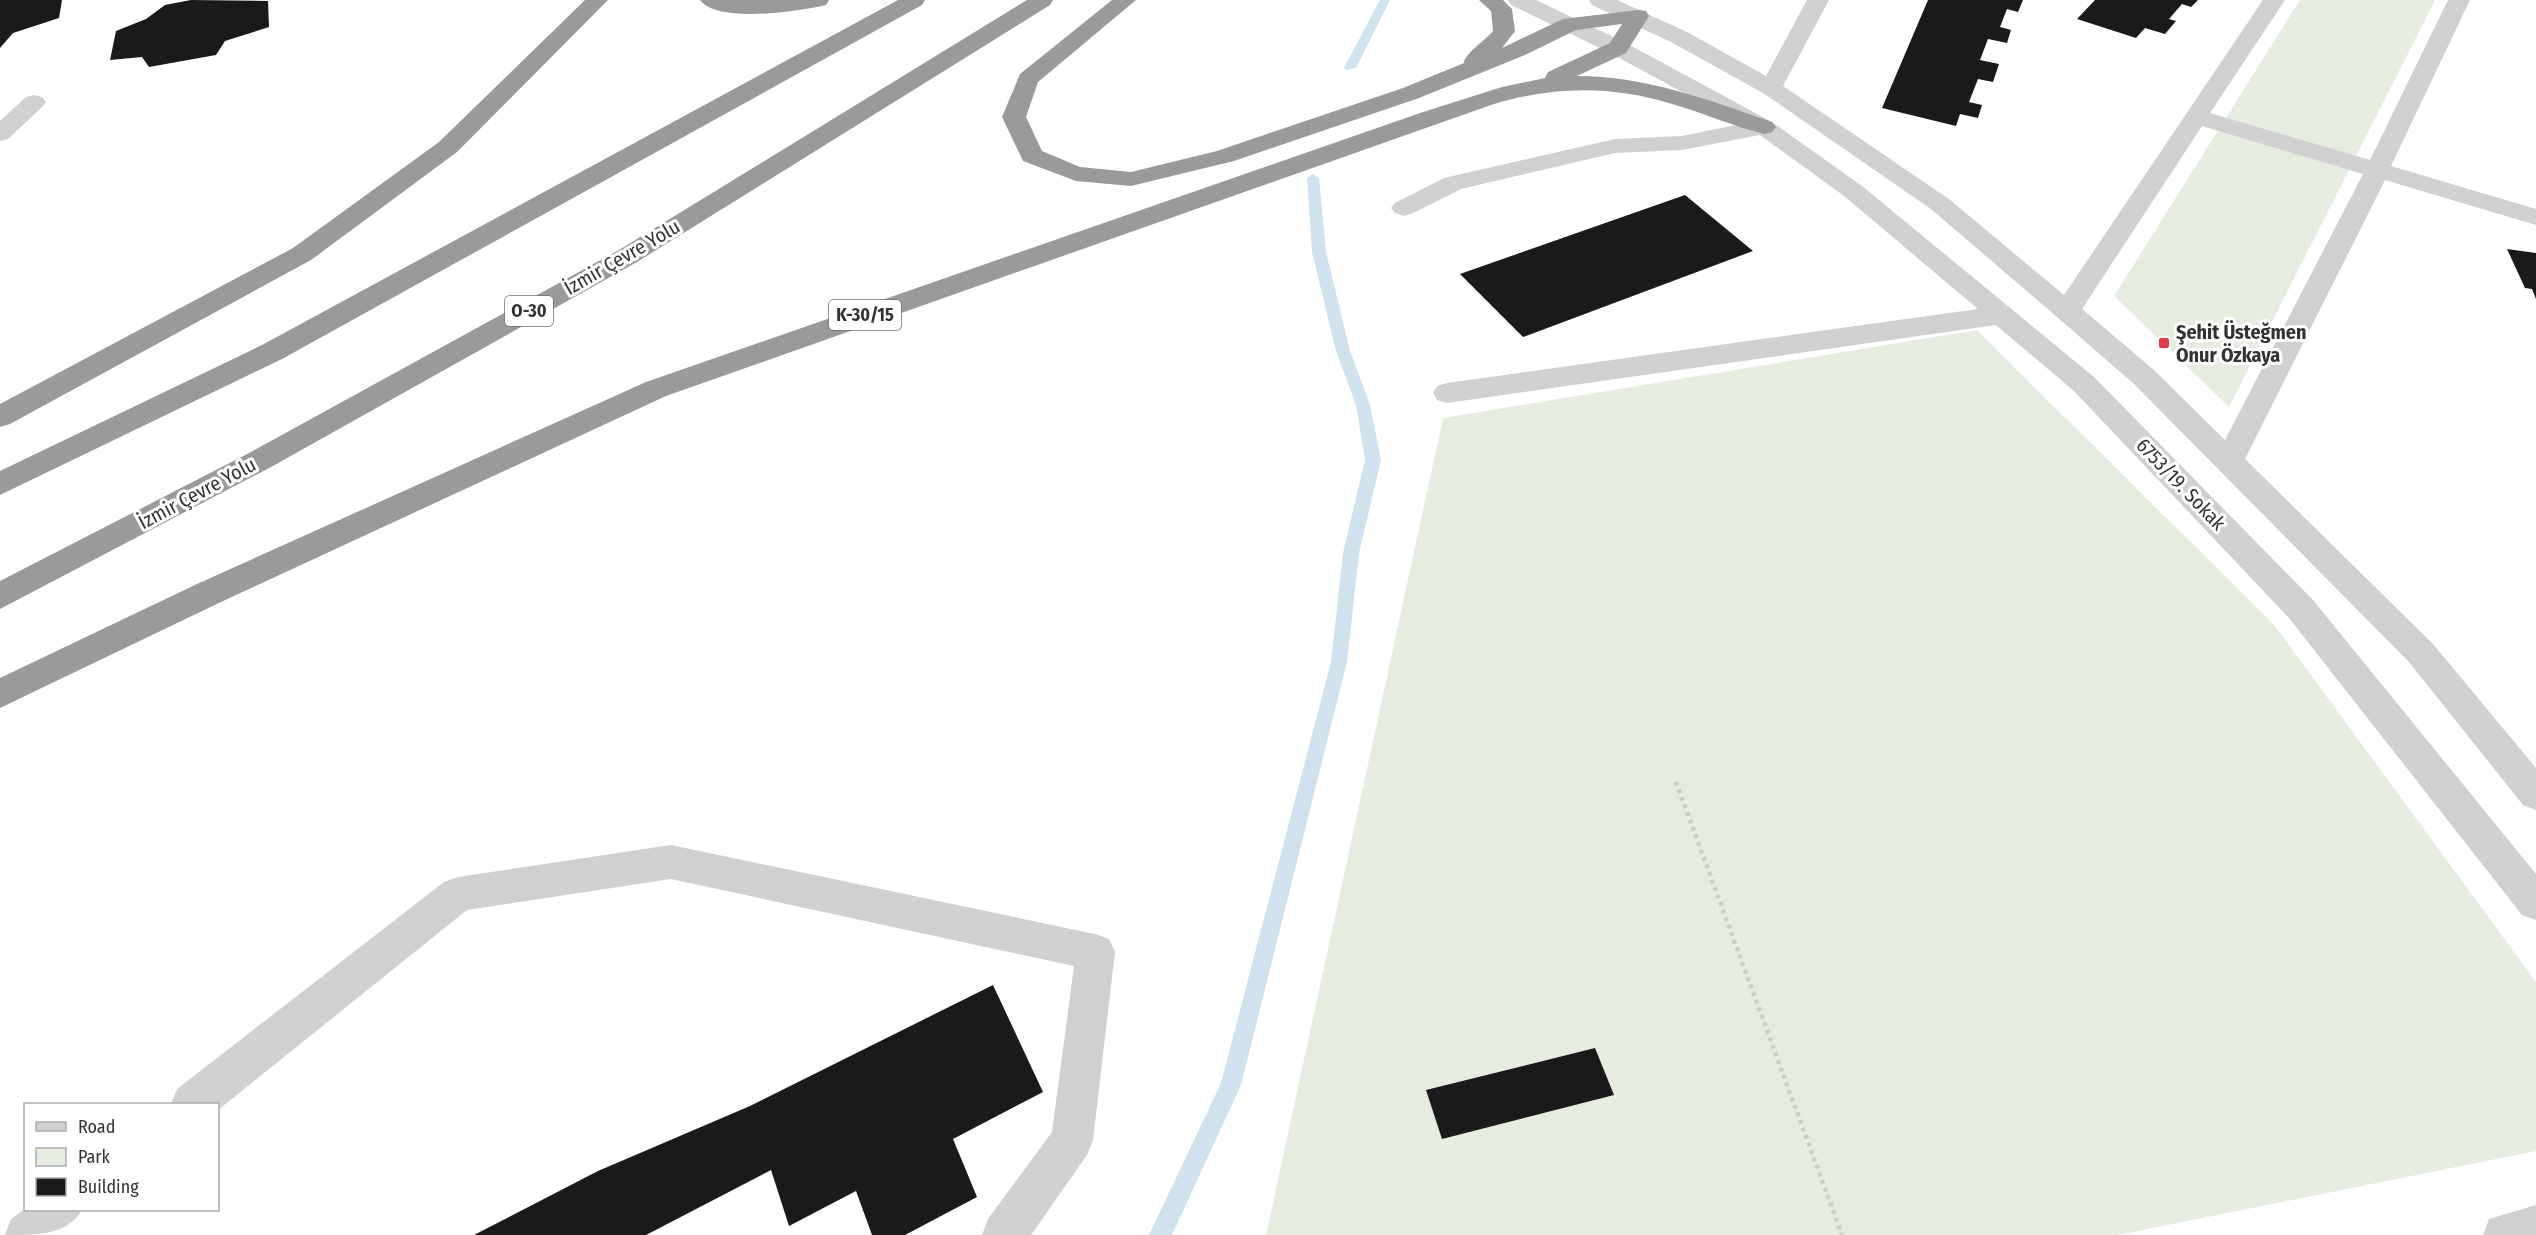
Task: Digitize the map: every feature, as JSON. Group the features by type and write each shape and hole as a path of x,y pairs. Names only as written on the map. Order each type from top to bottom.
{"highway":[{"path":"0,417 302,254 448,147 597,0"},
{"path":"711,0 755,6 796,5 818,0"},
{"path":"0,484 272,352 914,0"},
{"name":"İzmir Çevre Yolu","path":"0,596 260,460 628,256 1042,0"},
{"path":"1125,0 1028,79 1014,117 1032,156 1076,174 1131,178 1225,156 1411,93 1461,70 1517,50 1571,24 1638,16"},
{"path":"1461,70 1491,48 1504,31 1501,9 1490,0"},
{"path":"1536,86 1618,48 1638,16"},
{"name":"K-30/15","path":"0,694 209,593 656,389 1431,117 1536,86 1600,81 1653,89 1764,127"}],"street":[{"name":"6753/19. Sokak","path":"1519,0 1618,48 1764,127 1853,191 2084,384 2301,609 2536,903"},
{"path":"1600,0 1638,16 1771,88 1940,204 2067,311 2144,377 2421,653 2536,794"},
{"path":"1771,88 1818,0"},
{"path":"2067,311 2274,0"},
{"path":"2229,461 2378,170 2459,0"},
{"path":"0,134 34,102"},
{"path":"2198,117 2536,217"},
{"path":"1404,208 1453,183 1615,146 1682,142 1764,127"},
{"path":"1447,393 2001,315"},
{"path":"193,1103 458,894 671,862 1095,952 1072,1140 1004,1235"},
{"path":"27,1235 57,1211"},
{"path":"2505,1235 2536,1227"}],"path":[{"path":"1676,782 1842,1235"}],"green space":[{"path":"2300,0 2435,0 2229,407 2114,296"},
{"path":"1977,330 2275,626 2536,982 2536,1151 2118,1235 1266,1235 1443,418"}],"building":[{"path":"0,0 62,0 59,18 13,33 0,48"},
{"path":"191,0 268,1 269,27 225,41 216,55 149,67 142,57 110,60 116,31 146,19 165,5"},
{"path":"1928,0 2023,0 2018,12 2007,9 2000,27 2011,30 2007,43 1988,39 1980,60 1999,64 1993,82 1978,79 1969,102 1982,105 1978,118 1960,114 1956,126 1882,108"},
{"path":"2095,0 2198,0 2191,7 2182,4 2169,19 2176,21 2165,34 2145,28 2136,38 2077,19"},
{"path":"1685,195 1753,251 1523,337 1460,274"},
{"path":"2507,249 2536,253 2536,299 2532,289 2525,288"},
{"path":"993,985 1043,1092 953,1139 977,1197 905,1235 872,1235 856,1191 789,1226 771,1170 646,1235 474,1235 598,1171 750,1106"},
{"path":"1595,1048 1614,1095 1442,1139 1426,1090"}],"waterway":[{"path":"1350,68 1385,0"},
{"path":"1160,1235 1231,1085 1339,662 1351,553 1373,460 1363,405 1343,351 1319,252 1313,178"}],"place":[{"name":"Şehit Üsteğmen Onur Özkaya","path":"2164,343"}]}
